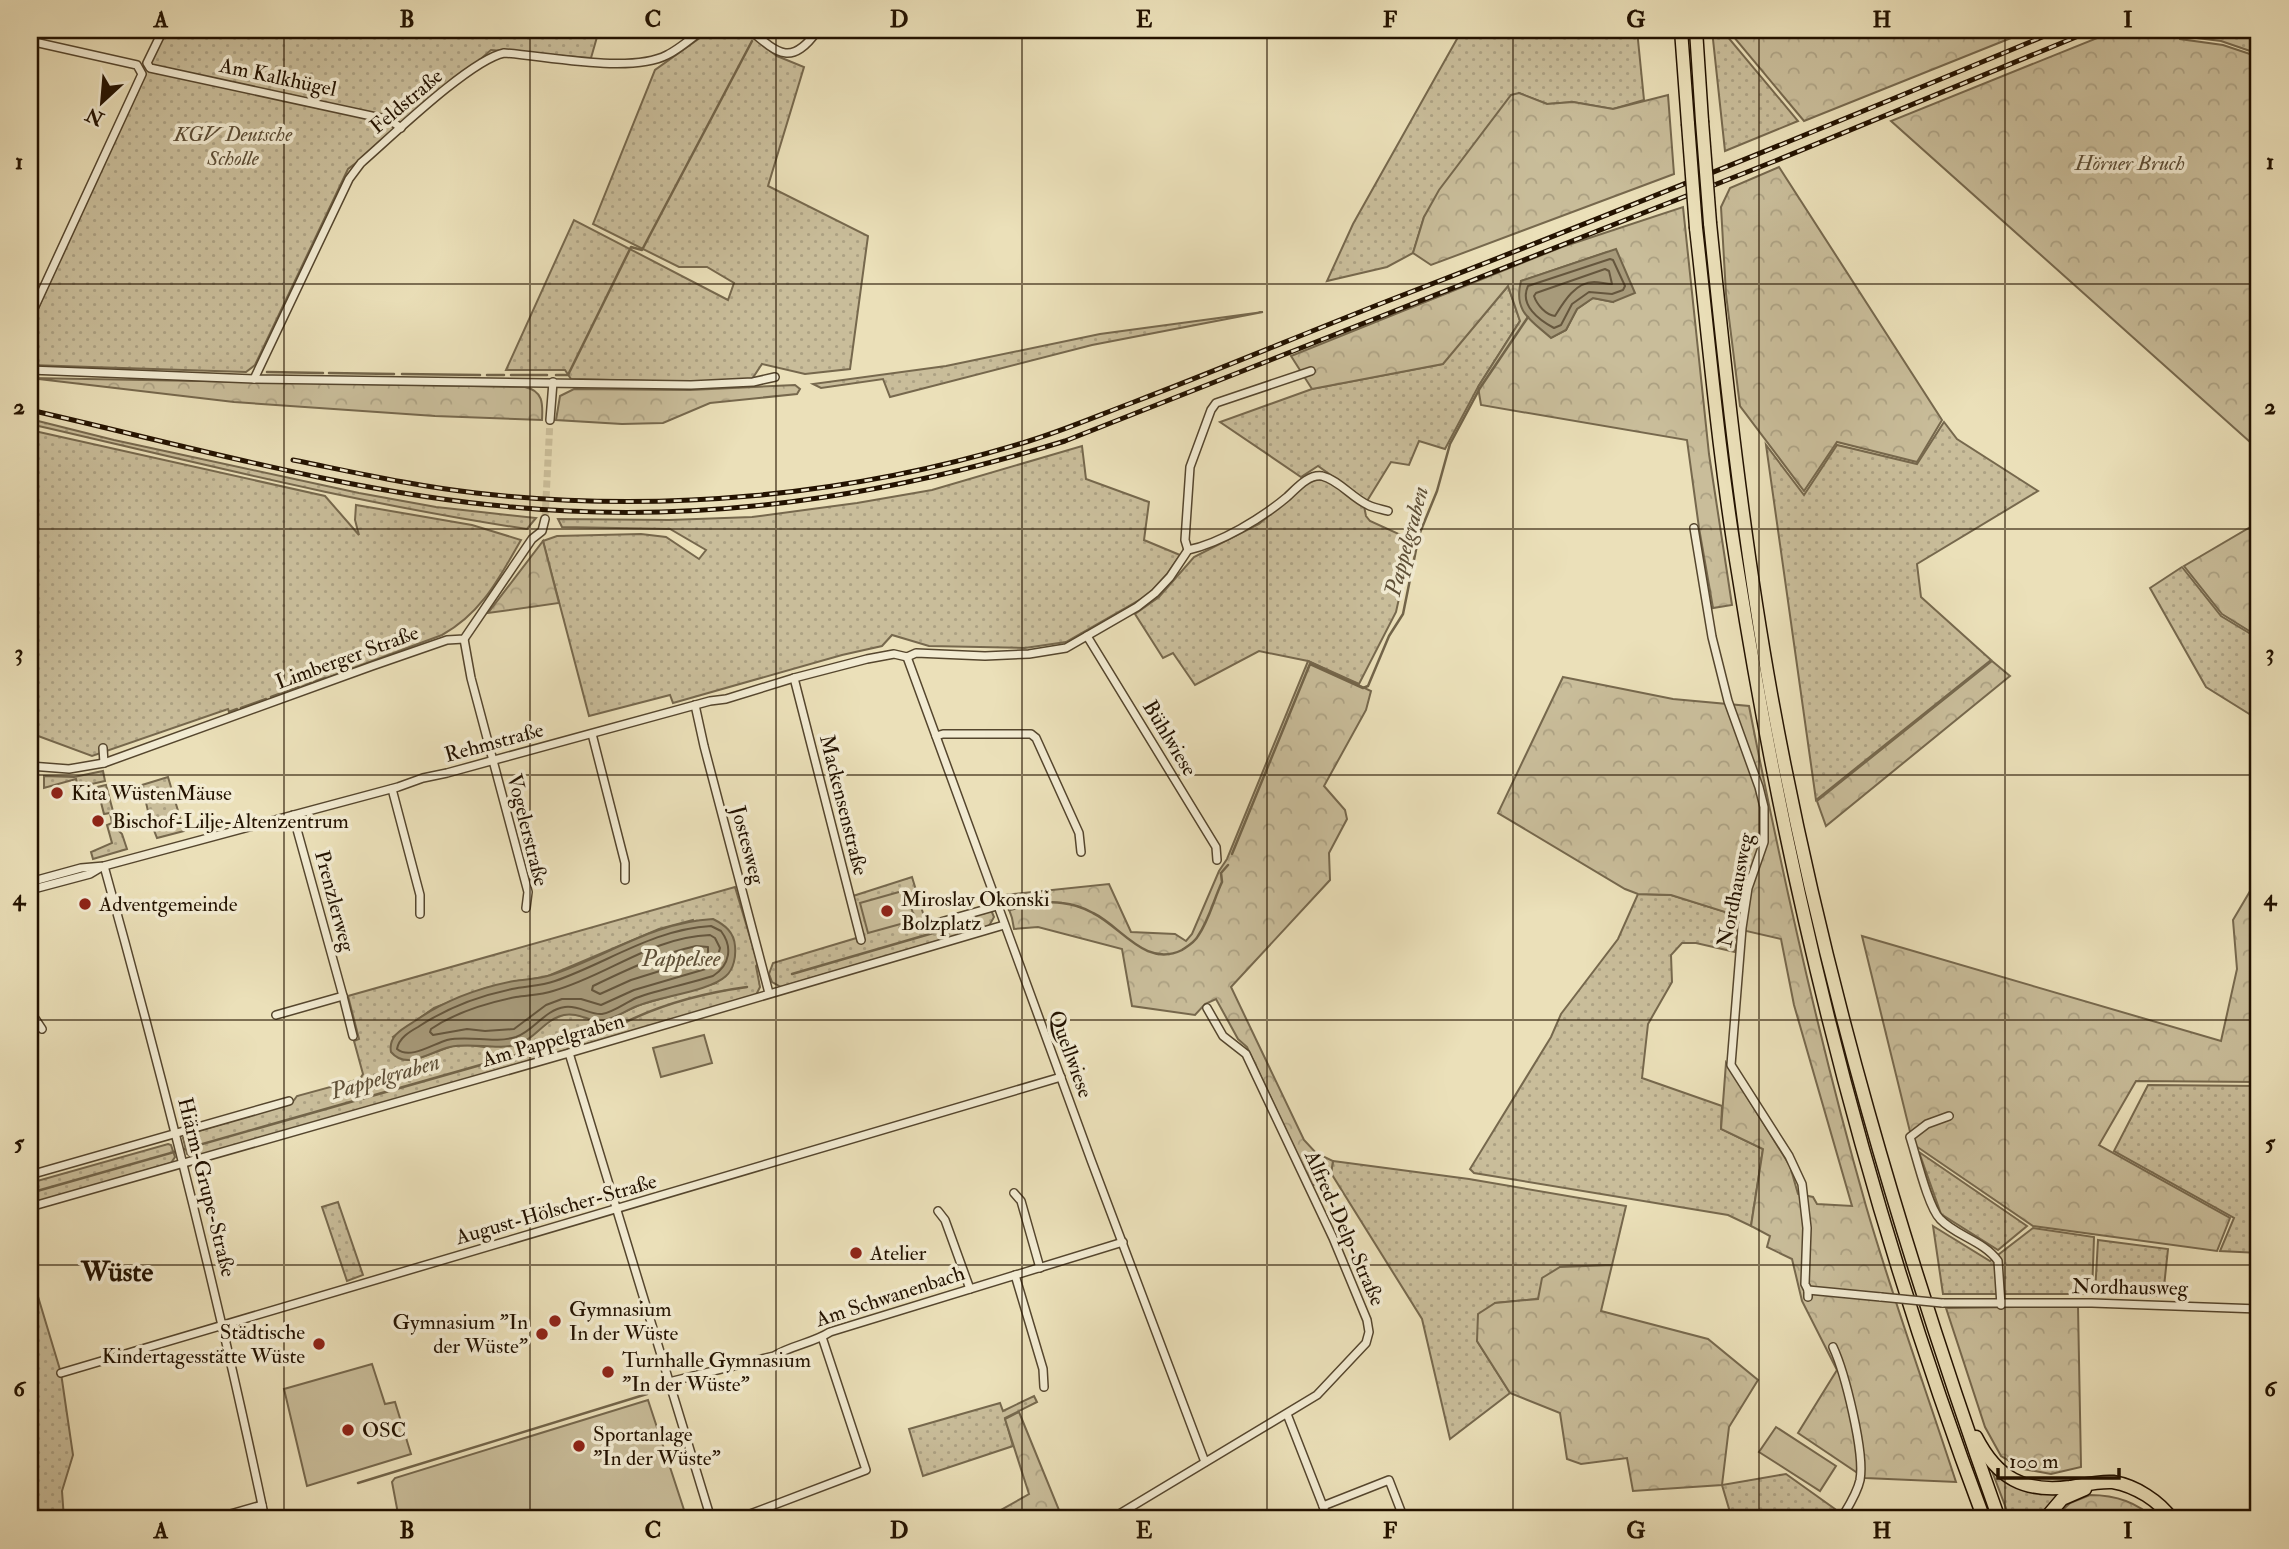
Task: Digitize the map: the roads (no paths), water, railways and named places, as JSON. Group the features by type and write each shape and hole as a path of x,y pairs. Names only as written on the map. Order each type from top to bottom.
{"highway":[{"path":"1681,30 1696,228 1712,378 1737,570 1781,811 1814,964 1888,1236 1952,1434 1984,1519"},
{"path":"1696,30 1710,223 1735,457 1771,694 1793,806 1831,972 1876,1146 1915,1275 1999,1519"},
{"path":"1954,1392 1982,1449 1992,1463 2017,1482 2032,1488 2112,1482 2133,1489 2157,1503 2172,1519"},
{"path":"2045,1519 2062,1499 2101,1482"}],"street":[{"path":"30,317 144,66 163,30"},
{"name":"Feldstraße","path":"254,379 349,179 361,163 470,70 494,55 504,53 616,64 644,63 667,55 702,30"},
{"path":"750,30 777,51 790,54 806,47 818,30"},
{"name":"Am Kalkhügel","path":"30,41 390,120 401,128"},
{"path":"30,370 254,379 691,385 753,382 775,377"},
{"path":"1188,550 1185,540 1190,467 1211,410 1216,403 1311,371"},
{"path":"550,420 554,382"},
{"path":"906,657 916,653 985,656 1029,654 1066,648 1156,593 1188,550 1201,548 1273,509 1310,477 1330,479 1367,505 1388,511"},
{"path":"464,639 532,539 542,531 545,519"},
{"name":"Nordhausweg","path":"1695,528 1712,637 1728,701 1764,807 1764,842 1748,888 1742,928 1731,1065 1789,1156 1802,1184 1807,1228 1805,1284 1808,1294 1881,1297 1942,1304 2092,1303 2259,1309"},
{"name":"Bühlwiese","path":"1087,636 1216,848 1217,860"},
{"name":"Vogelerstraße","path":"464,639 471,678 528,891 526,908"},
{"name":"Limberger Straße","path":"30,766 69,769 104,763 447,640 464,639"},
{"name":"Rehmstraße","path":"30,882 81,868 104,866 293,816 423,778 726,699 794,678 894,654 906,657"},
{"name":"Quellwiese","path":"906,657 1205,1462"},
{"name":"Mackensenstraße","path":"794,678 862,940"},
{"name":"Jostesweg","path":"695,705 769,993"},
{"path":"936,736 1023,732 1031,734 1036,738 1079,833 1081,852"},
{"path":"592,734 625,863 625,880"},
{"path":"103,748 104,763"},
{"path":"392,789 420,895 420,914"},
{"name":"Prenzlerweg","path":"293,816 354,1036"},
{"name":"Rehmstraße","path":"30,890 90,874 104,866"},
{"name":"Hiärm-Grupe-Straße","path":"104,866 176,1133 265,1519"},
{"path":"930,925 997,906"},
{"name":"Am Pappelgraben","path":"30,1207 1004,925"},
{"path":"276,1016 343,996"},
{"path":"30,1005 32,1014 42,1029"},
{"name":"Alfred-Delp-Straße","path":"1111,1519 1317,1395 1366,1343 1369,1332 1367,1320 1333,1238 1247,1054 1223,1036 1208,1008"},
{"path":"569,1053 711,1519"},
{"name":"August-Hölscher-Straße","path":"61,1373 1061,1077"},
{"path":"30,1175 289,1101"},
{"path":"1949,1116 1927,1124 1910,1137 1935,1213 1947,1226 1985,1248 1997,1261 2001,1305"},
{"path":"1014,1193 1021,1201 1040,1268"},
{"path":"939,1212 945,1220 970,1289"},
{"name":"Am Schwanenbach","path":"670,1382 774,1356 788,1347 830,1332 1123,1242"},
{"path":"1015,1275 1043,1369 1044,1387"},
{"path":"737,1519 866,1469 822,1337"},
{"path":"1833,1347 1845,1378 1861,1465 1857,1489 1841,1519"},
{"path":"1287,1415 1328,1519"},
{"path":"1322,1506 1389,1480 1404,1519"},
{"path":"213,1519 262,1505"}],"water":[{"path":"1616,249 1635,293 1613,302 1593,298 1577,309 1566,330 1551,338 1526,314 1520,300 1521,281"},
{"name":"Pappelsee","path":"713,919 731,933 735,954 729,973 709,986 649,1002 605,1020 596,1021 574,1015 557,1017 525,1041 511,1046 450,1047 412,1060 404,1060 391,1052 394,1037 401,1030 462,996 501,984 551,975 670,926"}],"waterway":[{"path":"556,375 568,375 631,247 642,250 752,41"},
{"name":"Pappelgraben","path":"1232,854 1310,664 1363,688 1368,686 1389,636 1403,614 1419,535 1437,491 1450,444 1480,388 1528,317"},
{"path":"267,372 323,373"},
{"path":"329,373 394,374"},
{"path":"402,374 480,375"},
{"path":"487,375 504,375"},
{"path":"511,375 547,375"},
{"path":"314,682 325,678"},
{"path":"302,687 311,683"},
{"path":"286,692 299,687"},
{"path":"271,697 282,693"},
{"path":"241,708 266,699"},
{"path":"229,712 237,709"},
{"name":"Pappelgraben","path":"1009,910 1049,902 1074,905 1104,919 1145,950 1169,954 1182,950 1197,938 1222,882 1221,873 1228,865"},
{"name":"Pappelgraben","path":"792,974 964,924"},
{"name":"Pappelgraben","path":"30,1193 618,1026 681,1001 747,987"},
{"path":"358,1483 647,1394"}],"tunnel":[{"path":"545,519 550,420"}],"railway":[{"path":"293,460 476,493 616,501 755,496 825,487 962,460 1042,437 1165,390 1639,202 2059,30"},
{"path":"30,410 330,480 512,507 583,512 722,509 792,502 860,491 997,461 1065,441 1775,161 2093,30"}],"place":[{"name":"Kita WüstenMäuse","path":"57,793"},
{"name":"Bischof-Lilje-Altenzentrum","path":"98,821"},
{"name":"Adventgemeinde","path":"85,904"},
{"name":"Miroslav Okonski Bolzplatz","path":"887,911"},
{"name":"Atelier","path":"856,1253"},
{"name":"Gymnasium In der Wüste","path":"555,1321"},
{"name":"Gymnasium \"In der Wüste\"","path":"542,1334"},
{"name":"Städtische Kindertagesstätte Wüste","path":"319,1344"},
{"name":"Turnhalle Gymnasium \"In der Wüste\"","path":"608,1372"},
{"name":"OSC","path":"348,1430"},
{"name":"Sportanlage \"In der Wüste\"","path":"579,1446"}],"district":[{"name":"Wüste","path":"117,1271"}],"park label":[{"name":"KGV Deutsche Scholle","path":"233,146"},
{"name":"Hörner Bruch","path":"2130,163"}]}
